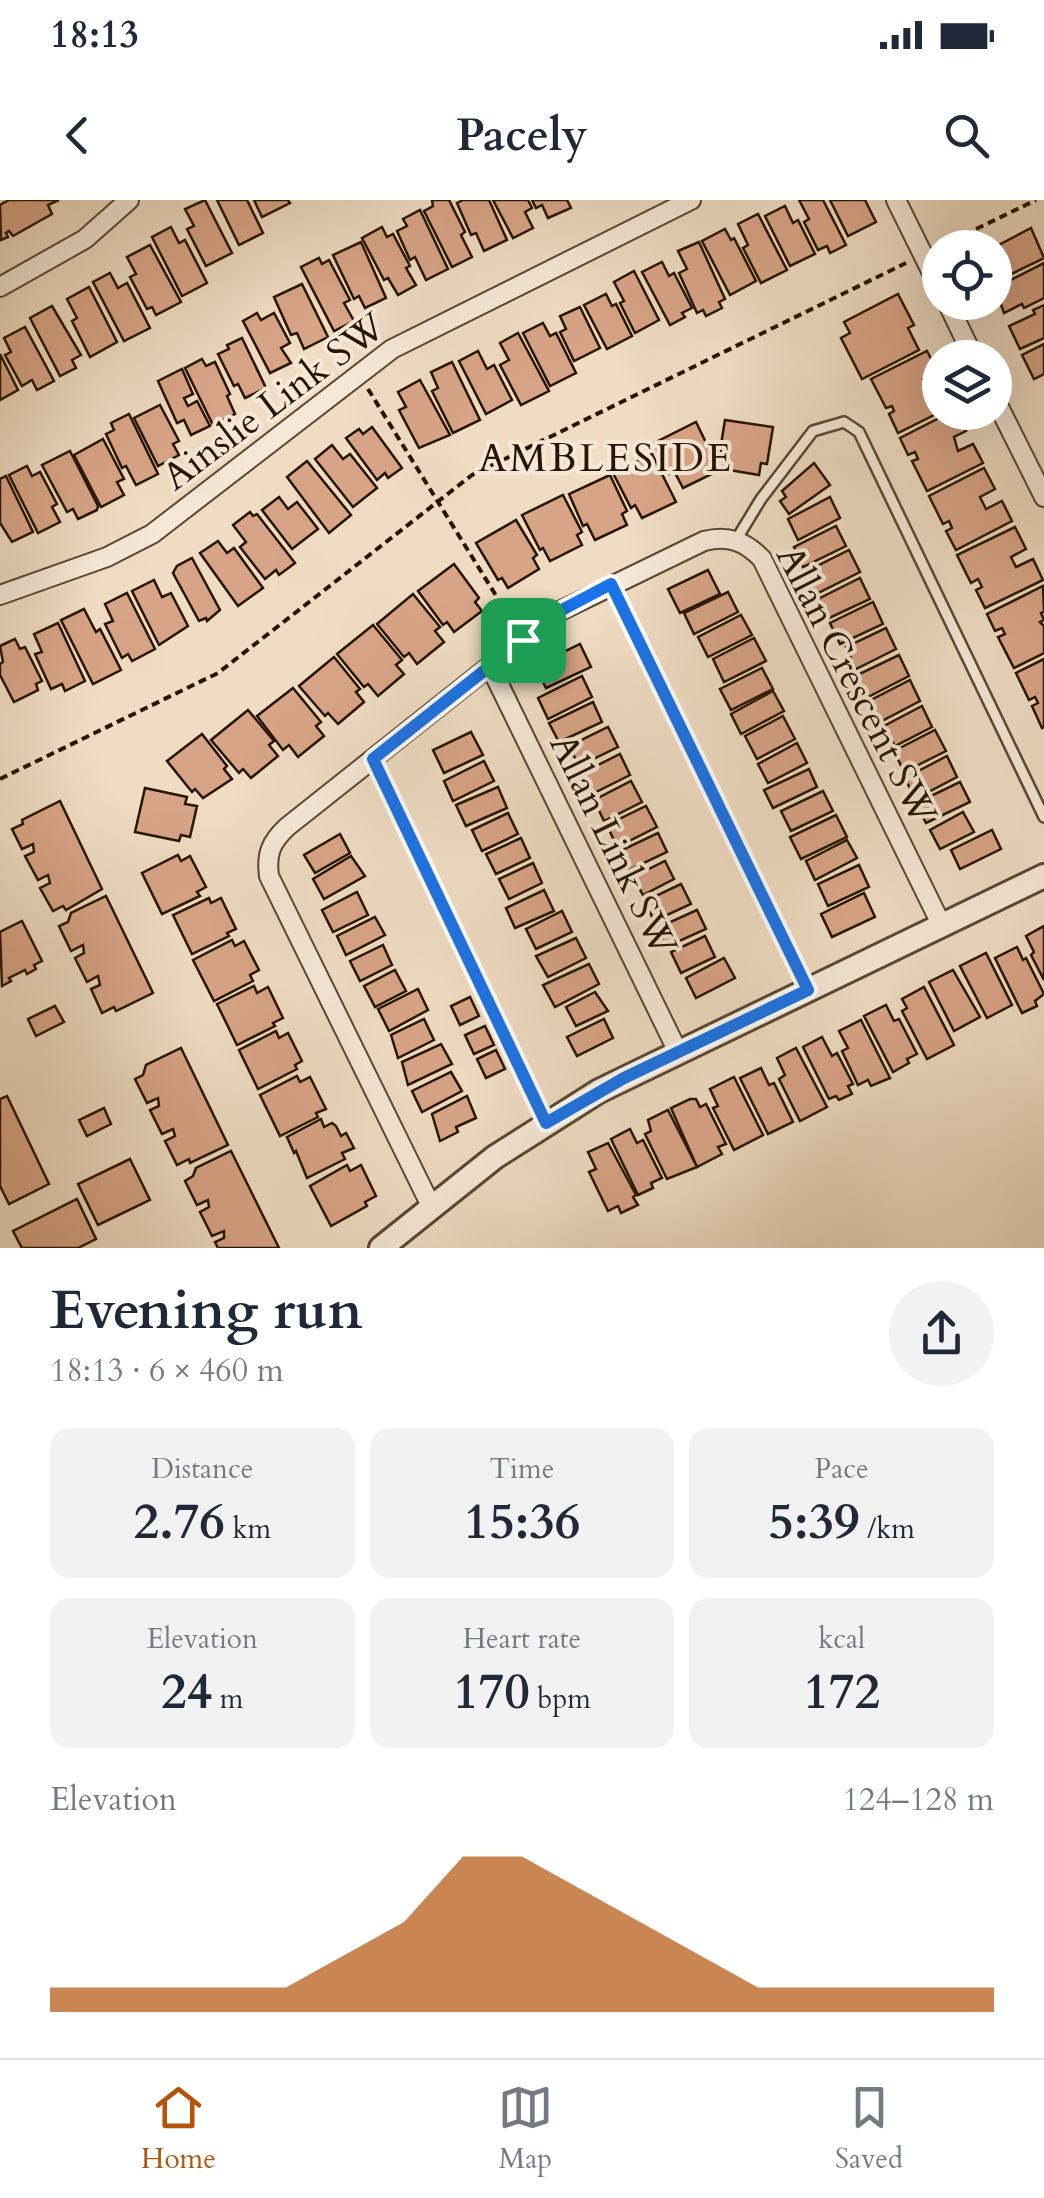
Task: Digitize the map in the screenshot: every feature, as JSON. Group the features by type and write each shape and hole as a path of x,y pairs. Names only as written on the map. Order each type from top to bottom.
{"street":[{"name":"Ainslie Link SW","path":"0,594 107,557 152,534 358,372 414,336 691,200"},
{"path":"896,200 922,253"},
{"path":"0,287 84,238 121,203"},
{"path":"1010,430 1044,497"},
{"name":"Allan Crescent SW","path":"432,1208 269,876 266,857 274,839 558,612 718,537 736,540 762,559 942,926"},
{"name":"Allan Link SW","path":"490,666 678,1052"},
{"path":"381,1248 495,1157 624,1078 1044,876"}],"lane":[{"path":"736,540 813,432 844,422 859,432 1044,817"},
{"path":"611,584 808,990"},
{"path":"373,759 546,1123"}],"path":[{"path":"974,230 1036,200"},
{"path":"0,779 218,673 472,475 922,255"},
{"path":"358,372 523,640"}],"building":[{"path":"9,200 59,200 48,205 52,214 13,236 9,231 8,237 1,240 0,205"},
{"path":"205,200 232,253 206,266 187,229 194,226 185,209"},
{"path":"217,200 247,200 263,233 239,245"},
{"path":"254,200 288,200 290,203 262,217"},
{"path":"432,200 449,200 472,257 452,267 424,211 433,206"},
{"path":"489,200 507,240 484,251 476,233 471,235 457,203"},
{"path":"493,200 528,200 532,208 525,212 533,228 513,238"},
{"path":"532,200 567,200 571,208 548,218 542,205 536,208"},
{"path":"799,200 823,200 846,245 830,253 827,246 818,250 804,222 809,219"},
{"path":"830,200 865,200 876,222 848,236"},
{"path":"785,206 793,223 798,220 815,254 790,266 765,216"},
{"path":"420,210 448,269 426,280 415,257 410,260 397,231 407,226 403,219"},
{"path":"758,214 787,270 761,283 743,248 748,245 738,224"},
{"path":"171,227 179,243 185,240 207,283 182,296 152,237"},
{"path":"382,227 387,237 393,234 416,285 398,295 388,278 384,280 362,238"},
{"path":"1031,228 1044,258 1012,274 1012,238"},
{"path":"725,229 731,240 734,238 756,281 730,295 702,241"},
{"path":"361,242 386,298 365,308 359,296 354,299 333,255"},
{"path":"699,242 725,299 719,302 722,308 706,316 703,310 697,313 679,273 687,269 678,251"},
{"path":"150,245 181,302 156,315 152,307 147,309 130,277 136,274 127,257"},
{"path":"319,258 322,264 329,260 350,300 344,303 354,321 334,331 301,267"},
{"path":"662,262 669,276 674,273 692,308 670,325 642,272"},
{"path":"1044,263 1044,298 1012,309 1012,279"},
{"path":"634,271 659,320 635,333 614,282"},
{"path":"110,273 118,288 127,283 150,328 124,341 93,282"},
{"path":"302,284 328,337 304,349 297,333 291,335 274,297"},
{"path":"89,287 117,342 90,357 72,321 77,318 67,299"},
{"path":"606,294 612,306 616,304 632,336 607,349 584,305"},
{"path":"898,294 914,325 908,328 919,350 862,379 841,338 850,333 844,322"},
{"path":"1044,305 1044,338 1020,349 1009,326 1035,314 1033,310"},
{"path":"52,306 81,355 72,360 76,368 60,376 30,318"},
{"path":"580,307 600,348 574,361 560,332 566,329 560,316"},
{"path":"257,313 261,320 274,313 290,343 281,348 291,363 270,373 243,321"},
{"path":"543,323 550,336 556,333 576,373 550,386 523,333"},
{"path":"25,327 54,381 37,390 32,380 22,386 5,355 11,352 4,338"},
{"path":"518,333 549,391 521,405 500,365 509,360 500,343"},
{"path":"242,338 266,388 245,398 238,384 234,386 218,354"},
{"path":"1044,344 1044,374 1034,379 1022,355"},
{"path":"478,351 487,369 494,365 512,400 486,414 459,361"},
{"path":"0,354 18,390 0,400"},
{"path":"922,354 922,421 898,433 889,414 894,411 892,406 886,408 871,379"},
{"path":"202,359 206,366 215,362 235,414 213,425 185,368"},
{"path":"452,362 480,420 453,433 432,391 438,388 431,372"},
{"path":"182,369 193,394 184,398 188,406 197,401 210,426 191,435 184,420 177,423 158,381"},
{"path":"420,380 450,435 419,448 399,410 406,407 398,392"},
{"path":"160,405 179,441 173,444 179,455 158,466 134,418"},
{"path":"129,414 158,474 136,485 126,466 122,468 106,434 114,430 111,423"},
{"path":"725,420 773,427 767,464 761,463 759,475 723,469 726,452 720,451"},
{"path":"696,422 714,459 709,461 714,473 683,488 674,471 669,474 654,443"},
{"path":"372,427 402,468 388,478 385,473 377,480 346,438 359,429 363,434"},
{"path":"922,427 922,430 966,430 954,437 958,451 973,444 983,463 927,491 912,461 918,459 915,452 908,455 900,438"},
{"path":"103,439 124,479 117,482 124,495 101,507 74,455"},
{"path":"332,445 343,459 350,454 377,488 353,507 315,459"},
{"path":"70,451 98,506 78,519 73,509 67,512 42,465"},
{"path":"652,454 676,502 642,518 635,505 631,508 613,473"},
{"path":"307,461 351,515 329,533 287,477"},
{"path":"814,463 830,485 789,514 780,501 786,497 782,491"},
{"path":"27,466 32,476 40,472 57,504 52,507 60,522 38,533 9,475"},
{"path":"984,468 995,489 980,497 986,509 1002,501 1012,521 956,550 946,531 952,528 949,521 943,524 929,496"},
{"path":"610,475 627,511 622,514 627,525 595,540 587,524 583,526 569,494"},
{"path":"6,476 33,532 12,542 0,523 0,479"},
{"path":"563,495 582,532 577,535 582,545 550,561 522,515"},
{"path":"279,497 288,509 297,502 318,529 292,549 262,510"},
{"path":"830,497 840,518 798,540 788,519"},
{"path":"250,512 253,516 257,514 295,563 279,575 276,570 265,579 240,547 246,542 233,525"},
{"path":"516,520 537,555 533,558 539,569 508,588 502,578 498,580 476,543"},
{"path":"836,526 846,546 803,567 794,547"},
{"path":"1015,527 1026,549 1011,557 1016,567 1033,559 1043,580 985,608 976,590 982,587 978,579 971,583 957,555"},
{"path":"218,541 227,553 234,548 263,588 238,606 200,553"},
{"path":"849,550 860,572 816,594 805,572"},
{"path":"192,558 220,610 207,621 199,621 173,573 177,566"},
{"path":"454,564 479,598 475,602 482,611 454,632 447,622 443,625 418,591"},
{"path":"708,570 720,594 680,613 668,589"},
{"path":"860,578 870,599 827,619 818,599"},
{"path":"154,580 162,597 171,593 188,626 159,645 132,591"},
{"path":"1043,586 1044,620 1040,622 1044,626 1044,653 1014,668 998,637 1005,634 1002,628 995,631 987,614"},
{"path":"728,592 738,612 694,634 684,613"},
{"path":"127,593 155,649 132,661 128,654 122,658 105,624 113,621 105,604"},
{"path":"413,594 440,627 435,631 444,642 417,664 409,653 404,657 377,624"},
{"path":"873,602 883,624 840,644 830,623"},
{"path":"84,609 96,632 100,629 121,670 93,684 61,620"},
{"path":"741,615 752,635 708,657 698,637"},
{"path":"58,623 85,681 65,691 62,684 51,689 35,654 42,652 34,634"},
{"path":"373,625 402,660 396,665 404,674 378,696 368,684 364,687 337,654"},
{"path":"886,628 896,649 856,669 846,647"},
{"path":"754,638 766,661 724,682 713,659"},
{"path":"15,639 20,649 25,647 42,681 36,684 38,690 14,702 0,675 0,646"},
{"path":"580,644 591,667 546,688 535,666"},
{"path":"899,655 909,676 864,699 853,677"},
{"path":"334,657 360,689 356,692 364,702 338,724 328,713 325,716 299,686"},
{"path":"1044,659 1042,728 1032,706 1038,703 1035,697 1029,700 1016,673"},
{"path":"762,668 773,689 731,710 720,689"},
{"path":"582,676 592,697 548,719 538,698"},
{"path":"910,680 920,701 878,723 867,702"},
{"path":"293,688 321,722 316,726 324,736 298,757 289,745 283,750 257,716"},
{"path":"773,691 784,711 741,734 731,714"},
{"path":"593,702 602,722 559,742 549,723"},
{"path":"922,706 932,727 895,746 884,726"},
{"path":"248,710 274,741 269,745 278,756 251,778 243,769 239,773 211,740"},
{"path":"783,716 795,739 757,759 745,736"},
{"path":"608,727 618,747 579,766 569,746"},
{"path":"935,730 946,751 904,772 894,751"},
{"path":"471,732 483,755 444,773 433,750"},
{"path":"202,734 227,766 224,769 232,779 203,798 195,789 192,792 167,761"},
{"path":"797,743 807,763 768,783 758,764"},
{"path":"620,754 630,775 590,795 580,774"},
{"path":"947,756 957,777 915,799 905,778"},
{"path":"484,761 494,781 453,801 444,781"},
{"path":"809,769 817,787 773,808 764,790"},
{"path":"631,781 642,802 604,821 594,800"},
{"path":"960,782 970,802 926,823 916,803"},
{"path":"498,787 507,808 466,826 456,805"},
{"path":"145,788 187,797 185,804 197,806 190,837 181,835 179,841 135,832"},
{"path":"823,791 833,811 791,831 781,811"},
{"path":"60,801 102,889 66,910 63,906 53,911 40,888 50,883 48,875 38,880 25,856 34,852 33,844 22,849 12,829"},
{"path":"646,806 657,827 617,847 607,825"},
{"path":"963,812 974,832 940,849 930,830"},
{"path":"508,813 518,834 482,851 472,830"},
{"path":"836,815 847,837 801,859 790,837"},
{"path":"992,830 1001,849 960,869 951,850"},
{"path":"658,833 667,852 629,870 620,851"},
{"path":"340,834 350,853 315,873 304,855"},
{"path":"521,838 530,858 496,874 486,854"},
{"path":"847,840 857,858 815,880 806,861"},
{"path":"178,855 181,861 190,856 206,887 197,892 200,896 162,914 142,873"},
{"path":"351,856 365,876 324,899 313,879"},
{"path":"665,861 674,879 643,895 633,877"},
{"path":"533,863 542,883 509,899 499,879"},
{"path":"859,865 869,887 828,906 818,884"},
{"path":"681,884 691,904 654,921 645,901"},
{"path":"544,890 554,911 515,928 506,908"},
{"path":"357,892 368,915 333,932 322,910"},
{"path":"864,893 875,917 832,937 821,914"},
{"path":"106,896 153,993 116,1011 114,1007 102,1013 91,989 100,985 98,976 87,982 75,958 84,953 83,945 71,951 59,926 68,922 71,913"},
{"path":"209,898 211,903 221,898 236,929 192,954 173,915"},
{"path":"697,910 706,929 666,947 657,928"},
{"path":"562,911 572,932 536,949 526,929"},
{"path":"375,917 385,935 346,955 337,936"},
{"path":"22,921 42,961 34,965 36,969 9,978 11,981 2,986 0,932"},
{"path":"1044,926 1044,980 1026,936"},
{"path":"705,936 715,957 681,973 671,952"},
{"path":"576,938 586,958 548,977 536,956"},
{"path":"232,940 235,946 244,941 259,970 250,975 253,981 214,1001 193,960"},
{"path":"383,945 392,965 360,981 350,961"},
{"path":"1017,947 1044,994 1035,1001 1037,1006 1022,1013 995,958"},
{"path":"986,953 1012,1005 987,1018 960,966"},
{"path":"724,958 735,978 696,998 686,978"},
{"path":"589,964 599,984 555,1007 543,985"},
{"path":"395,970 406,991 375,1007 364,986"},
{"path":"953,970 980,1017 954,1031 929,982"},
{"path":"254,986 257,993 268,987 283,1018 237,1045 217,1004"},
{"path":"924,987 954,1045 927,1059 902,1011 907,1008 902,999"},
{"path":"418,989 428,1010 389,1031 378,1009"},
{"path":"595,992 608,1011 576,1026 566,1007"},
{"path":"470,997 479,1016 460,1025 451,1006"},
{"path":"886,1005 894,1021 899,1019 917,1054 893,1072 864,1016"},
{"path":"55,1006 64,1022 36,1036 28,1019"},
{"path":"424,1019 434,1040 398,1058 391,1035"},
{"path":"604,1019 613,1038 577,1056 567,1037"},
{"path":"861,1020 890,1078 871,1086 868,1080 858,1085 842,1051 848,1048 839,1031"},
{"path":"485,1026 494,1045 474,1054 465,1035"},
{"path":"276,1031 279,1038 288,1033 302,1061 295,1065 297,1069 258,1089 239,1050"},
{"path":"822,1037 832,1056 837,1053 853,1084 848,1086 852,1094 839,1100 836,1096 829,1099 803,1047"},
{"path":"441,1044 452,1064 408,1085 402,1062"},
{"path":"181,1048 228,1145 177,1165 165,1141 175,1136 173,1129 162,1134 150,1110 159,1106 158,1098 147,1103 135,1079 143,1075 146,1065"},
{"path":"796,1048 827,1107 800,1121 779,1079 785,1075 777,1058"},
{"path":"496,1050 505,1069 486,1078 477,1059"},
{"path":"761,1068 769,1085 774,1083 793,1122 768,1134 740,1078"},
{"path":"451,1072 462,1091 422,1112 412,1091"},
{"path":"297,1076 300,1082 310,1077 326,1109 280,1136 260,1095"},
{"path":"734,1077 763,1135 734,1150 713,1108 718,1106 710,1089"},
{"path":"7,1096 49,1184 9,1204 0,1186 0,1099"},
{"path":"467,1096 476,1118 456,1127 458,1132 440,1141 432,1114"},
{"path":"696,1099 700,1107 706,1104 726,1144 718,1147 722,1154 697,1167 671,1108"},
{"path":"104,1108 111,1124 87,1136 79,1120"},
{"path":"668,1110 697,1167 667,1179 645,1134 651,1131 648,1120"},
{"path":"321,1119 324,1127 332,1123 341,1136 346,1133 354,1148 342,1153 345,1159 307,1178 287,1137"},
{"path":"630,1129 637,1143 643,1140 662,1178 638,1195 611,1139"},
{"path":"608,1143 638,1205 621,1213 618,1206 608,1211 589,1172 596,1169 588,1152"},
{"path":"231,1151 279,1248 218,1248 215,1242 224,1238 224,1231 212,1236 200,1212 209,1207 208,1200 197,1205 185,1181 196,1168"},
{"path":"130,1159 150,1200 98,1225 78,1184"},
{"path":"347,1165 350,1171 361,1165 376,1196 365,1202 367,1206 331,1226 310,1186"},
{"path":"77,1199 96,1239 78,1248 22,1248 13,1231"}],"district":[{"name":"AMBLESIDE","path":"606,458"}],"route":[{"path":"611,584 808,990 624,1078 546,1123 373,759 523,640 558,612 611,584"}]}
